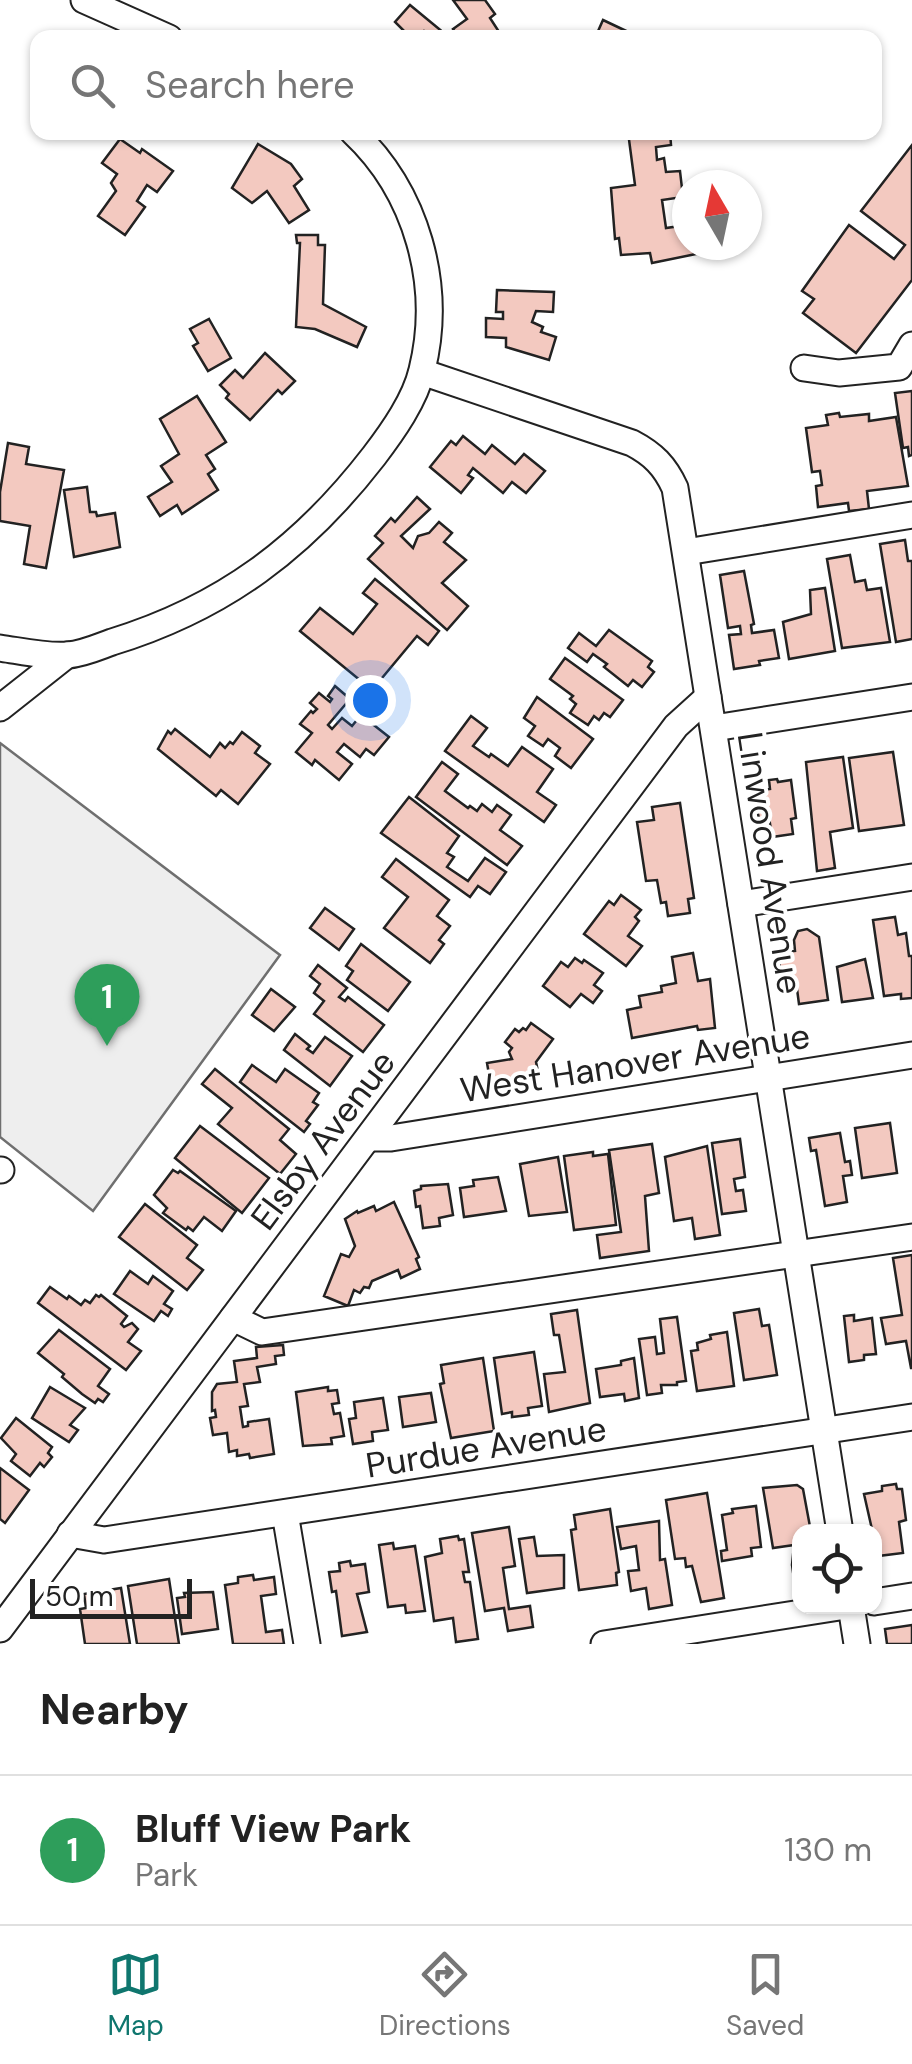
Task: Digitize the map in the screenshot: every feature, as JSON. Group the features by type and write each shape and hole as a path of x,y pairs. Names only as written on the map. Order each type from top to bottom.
{"street":[{"path":"84,0 114,6 155,30"},
{"path":"0,708 67,655 132,636 206,606 247,580 288,549 326,512 386,440 422,372 428,335 428,294 424,254 411,214 392,179 360,140"},
{"path":"804,368 839,373 908,359"},
{"name":"Linwood Avenue","path":"422,372 632,443 651,453 666,469 675,488 839,1524"},
{"path":"686,552 912,515"},
{"path":"0,648 67,655"},
{"name":"Elsby Avenue","path":"0,1629 676,726 708,697"},
{"path":"714,728 912,697"},
{"path":"741,904 912,877"},
{"name":"West Hanover Avenue","path":"368,1138 391,1138 912,1055"},
{"path":"233,1318 262,1332 912,1237"},
{"name":"Purdue Avenue","path":"70,1534 104,1540 912,1417"},
{"path":"285,1513 308,1644"},
{"path":"882,1601 912,1596"},
{"path":"604,1644 797,1614"},
{"path":"851,1614 857,1644"}],"shaded area":[{"path":"0,743 280,955 93,1211 0,1137"}],"building":[{"path":"453,0 485,0 495,14 490,18 498,30 454,30 467,19"},
{"path":"410,5 440,30 403,30 395,22"},
{"path":"603,20 624,30 599,30"},
{"path":"121,140 173,171 157,192 147,185 137,201 145,207 125,235 98,216 116,191 111,183 117,174 102,163"},
{"path":"629,140 671,140 671,145 656,147 657,160 664,158 666,172 672,172 672,199 662,200 666,228 672,227 672,259 652,263 650,253 621,255 619,238 615,239 611,188 635,185"},
{"path":"258,144 291,164 302,179 294,186 309,210 289,223 267,191 252,203 232,188"},
{"path":"912,145 912,280 856,353 803,313 814,299 802,291 849,225 894,259 905,245 861,211"},
{"path":"296,235 318,235 318,245 325,245 323,304 366,327 357,347 315,329 296,327 300,243"},
{"path":"497,290 554,292 553,312 536,311 532,322 543,327 541,332 556,337 549,360 506,347 506,338 486,337 486,318 503,319 503,312 496,312"},
{"path":"209,319 231,358 208,371 193,346 198,343 190,329"},
{"path":"265,353 295,381 282,394 278,390 250,420 226,398 229,394 220,385 235,370 243,378"},
{"path":"912,391 909,456 908,447 903,448 895,393"},
{"path":"197,396 226,442 206,455 215,469 208,474 218,490 182,514 177,505 160,516 148,497 172,482 161,466 179,454 160,419"},
{"path":"839,413 840,417 869,414 869,421 896,417 908,486 867,491 869,509 849,511 848,503 818,507 816,486 822,485 820,471 812,472 806,428 828,425 826,415"},
{"path":"463,436 485,454 492,445 515,464 524,454 545,471 526,493 512,482 503,493 473,468 468,475 473,478 461,493 430,467 451,441 456,445"},
{"path":"8,443 29,447 26,464 64,470 46,568 24,564 30,526 0,521"},
{"path":"87,487 90,512 97,516 115,513 120,547 74,557 64,490"},
{"path":"417,497 430,509 401,536 413,548 418,536 429,533 439,522 452,533 444,542 466,560 442,583 468,606 447,630 368,559 383,543 375,536 391,518 395,522"},
{"path":"905,540 908,561 912,561 912,639 896,642 880,544"},
{"path":"850,555 855,582 865,580 867,590 881,588 890,642 842,648 827,559"},
{"path":"744,571 754,624 752,633 774,630 779,658 734,669 729,635 741,634 740,626 728,628 720,575"},
{"path":"375,579 439,631 428,645 417,636 372,690 300,631 320,608 353,634 377,604 363,593"},
{"path":"825,588 835,651 789,659 783,622 811,614 810,590"},
{"path":"609,630 652,661 648,667 654,672 642,687 633,680 628,686 593,654 587,662 568,648 579,633 596,646"},
{"path":"565,658 623,700 610,717 604,713 599,720 594,716 588,725 570,713 576,704 570,699 573,696 550,679"},
{"path":"335,686 350,699 328,725 332,729 342,718 352,726 361,715 389,737 374,755 366,749 360,757 344,744 337,752 352,764 339,780 315,760 312,765 296,752 312,733 300,724 317,709 310,703 319,693 330,702 328,696"},
{"path":"537,697 593,739 571,768 555,756 560,748 548,739 543,746 528,736 535,726 524,718"},
{"path":"471,716 487,728 473,746 489,757 491,754 508,766 522,747 553,769 537,792 556,805 544,822 445,751"},
{"path":"175,729 210,757 220,743 225,748 230,742 233,744 242,732 260,746 255,753 270,764 238,804 221,790 216,796 158,749 168,731 171,734"},
{"path":"893,752 904,825 859,831 849,758"},
{"path":"843,757 853,828 830,832 835,868 817,871 806,762"},
{"path":"442,762 458,774 445,791 468,808 477,811 482,804 492,812 497,805 511,815 500,830 522,846 507,865 416,797"},
{"path":"769,780 791,780 796,818 791,819 793,834 772,837 769,817 759,819 756,803 758,791 770,789"},
{"path":"409,797 459,836 447,853 454,857 447,867 468,881 485,858 506,872 490,894 478,886 470,897 381,833"},
{"path":"680,803 694,898 688,899 690,913 668,916 657,880 646,881 637,822 654,820 652,807"},
{"path":"396,859 449,900 437,916 450,926 439,940 444,944 430,963 384,928 408,897 382,877"},
{"path":"621,895 641,910 635,917 639,921 628,936 642,946 626,966 584,934 609,901 614,905"},
{"path":"325,908 354,929 339,950 310,928"},
{"path":"895,917 898,935 906,933 912,956 912,998 901,999 901,994 884,996 873,920"},
{"path":"807,929 819,937 828,1000 799,1004 797,989 783,991 778,953 795,951 798,931"},
{"path":"361,944 410,982 388,1011 347,980 353,971 346,966"},
{"path":"693,953 698,981 710,979 715,1028 698,1030 697,1026 632,1038 627,1010 641,1007 639,996 662,992 661,986 676,983 672,957"},
{"path":"575,958 603,973 594,985 602,991 593,1003 581,994 570,1007 543,986 561,962 568,967"},
{"path":"865,959 873,998 842,1002 837,967"},
{"path":"318,965 347,988 339,997 345,1001 348,997 384,1025 363,1052 314,1014 324,1001 314,993 320,984 310,976"},
{"path":"271,989 295,1007 274,1031 252,1015"},
{"path":"531,1023 553,1039 536,1062 539,1076 491,1086 487,1063 512,1059 512,1048 505,1042 515,1029 526,1030"},
{"path":"295,1034 313,1053 325,1037 352,1056 330,1086 284,1050"},
{"path":"252,1065 276,1082 285,1069 319,1093 313,1102 318,1105 306,1121 310,1124 304,1132 240,1082"},
{"path":"215,1069 289,1129 280,1140 296,1154 280,1174 218,1124 232,1108 202,1084"},
{"path":"890,1123 897,1173 862,1178 855,1128"},
{"path":"200,1126 269,1178 242,1213 175,1158"},
{"path":"840,1133 845,1162 850,1161 852,1175 843,1176 847,1202 825,1206 816,1150 811,1151 809,1138"},
{"path":"740,1139 745,1177 734,1179 736,1191 743,1190 746,1211 722,1214 712,1143"},
{"path":"652,1144 659,1193 645,1196 649,1251 600,1258 597,1235 621,1232 609,1150"},
{"path":"707,1146 720,1235 695,1239 692,1218 674,1221 665,1157"},
{"path":"593,1152 593,1156 608,1154 616,1225 574,1230 564,1156"},
{"path":"558,1157 567,1212 529,1216 520,1164"},
{"path":"173,1170 236,1211 222,1231 204,1217 193,1231 188,1227 186,1230 163,1213 167,1208 154,1195"},
{"path":"498,1177 506,1211 464,1217 460,1188 474,1186 473,1180"},
{"path":"448,1184 453,1215 439,1218 440,1226 423,1228 414,1191 421,1186"},
{"path":"394,1202 419,1257 416,1259 420,1269 401,1278 398,1270 372,1281 360,1293 354,1290 348,1306 324,1296 341,1254 349,1257 355,1246 345,1219 357,1211 374,1206 376,1211"},
{"path":"145,1204 197,1245 187,1258 203,1270 187,1290 119,1237"},
{"path":"912,1255 911,1368 906,1341 886,1344 881,1318 902,1315 893,1258"},
{"path":"130,1271 148,1284 153,1276 173,1291 164,1304 172,1309 168,1316 161,1311 154,1321 114,1294"},
{"path":"50,1287 81,1305 101,1295 127,1316 121,1324 124,1327 132,1323 138,1329 128,1342 141,1351 126,1370 38,1303"},
{"path":"759,1309 762,1326 769,1325 777,1375 744,1380 734,1313"},
{"path":"577,1310 590,1403 549,1412 544,1374 565,1372 551,1314"},
{"path":"854,1315 854,1321 872,1318 876,1354 849,1362 844,1316"},
{"path":"677,1317 686,1381 661,1385 662,1393 647,1395 639,1339 655,1337 657,1354 664,1353 660,1319"},
{"path":"59,1330 110,1369 98,1386 109,1394 103,1402 98,1399 95,1403 82,1394 38,1353"},
{"path":"727,1332 734,1386 697,1391 691,1351 698,1350 697,1343 711,1339 710,1335"},
{"path":"283,1345 284,1355 275,1356 276,1364 257,1367 260,1382 244,1384 248,1406 240,1407 243,1427 248,1422 269,1419 274,1454 237,1456 237,1450 229,1452 227,1433 213,1435 210,1418 216,1417 215,1410 212,1411 212,1392 217,1384 237,1382 234,1361 257,1358 256,1347"},
{"path":"534,1352 542,1406 528,1408 529,1415 502,1414 494,1358"},
{"path":"483,1358 494,1431 451,1438 440,1384 444,1383 441,1365"},
{"path":"634,1358 639,1398 625,1401 624,1394 600,1397 596,1369 621,1365 621,1361"},
{"path":"50,1387 85,1408 70,1425 78,1430 69,1442 32,1418"},
{"path":"328,1387 328,1391 337,1390 339,1403 332,1404 334,1414 340,1413 344,1436 331,1438 332,1444 303,1446 296,1392"},
{"path":"431,1393 436,1422 403,1427 399,1397"},
{"path":"383,1398 388,1430 372,1432 373,1441 353,1444 349,1419 356,1418 354,1402"},
{"path":"16,1418 52,1447 48,1453 52,1457 44,1467 40,1463 30,1476 11,1461 16,1454 1,1438"},
{"path":"0,1468 29,1490 5,1523 0,1519"},
{"path":"896,1484 897,1489 902,1489 906,1520 899,1522 903,1553 882,1556 882,1524 871,1524 864,1494 882,1491 882,1486"},
{"path":"797,1485 803,1489 810,1524 792,1524 792,1545 773,1548 763,1488"},
{"path":"707,1493 724,1598 701,1602 692,1566 686,1567 685,1558 675,1559 666,1500"},
{"path":"756,1506 761,1547 751,1548 752,1556 722,1561 721,1551 727,1550 722,1515 733,1513 732,1509"},
{"path":"610,1509 619,1572 617,1585 579,1590 571,1530 576,1529 574,1515"},
{"path":"659,1521 660,1560 665,1559 672,1605 649,1609 646,1588 631,1591 628,1571 639,1570 636,1546 621,1549 617,1527"},
{"path":"509,1527 515,1566 503,1568 509,1609 530,1606 533,1627 508,1631 504,1608 485,1611 472,1533"},
{"path":"458,1536 459,1540 464,1539 469,1572 463,1572 465,1582 470,1582 478,1639 456,1642 453,1618 434,1621 425,1557 442,1553 440,1539"},
{"path":"534,1537 537,1556 564,1555 564,1588 527,1593 519,1539"},
{"path":"393,1543 394,1549 415,1546 425,1611 406,1613 405,1605 388,1607 379,1545"},
{"path":"350,1561 351,1566 365,1564 369,1592 357,1594 367,1632 342,1636 336,1591 332,1592 329,1572 340,1571 339,1563"},
{"path":"253,1575 254,1580 274,1577 276,1594 261,1596 266,1632 282,1630 284,1644 233,1644 225,1585 238,1583 238,1577"},
{"path":"169,1579 179,1644 137,1644 128,1586"},
{"path":"121,1588 130,1644 85,1644 80,1609 86,1608 84,1594"},
{"path":"213,1592 218,1629 182,1634 177,1598 185,1597 184,1593"},
{"path":"912,1625 912,1644 887,1644 885,1629"}],"place":[{"name":"Bluff View Park","path":"107,1046"}]}
